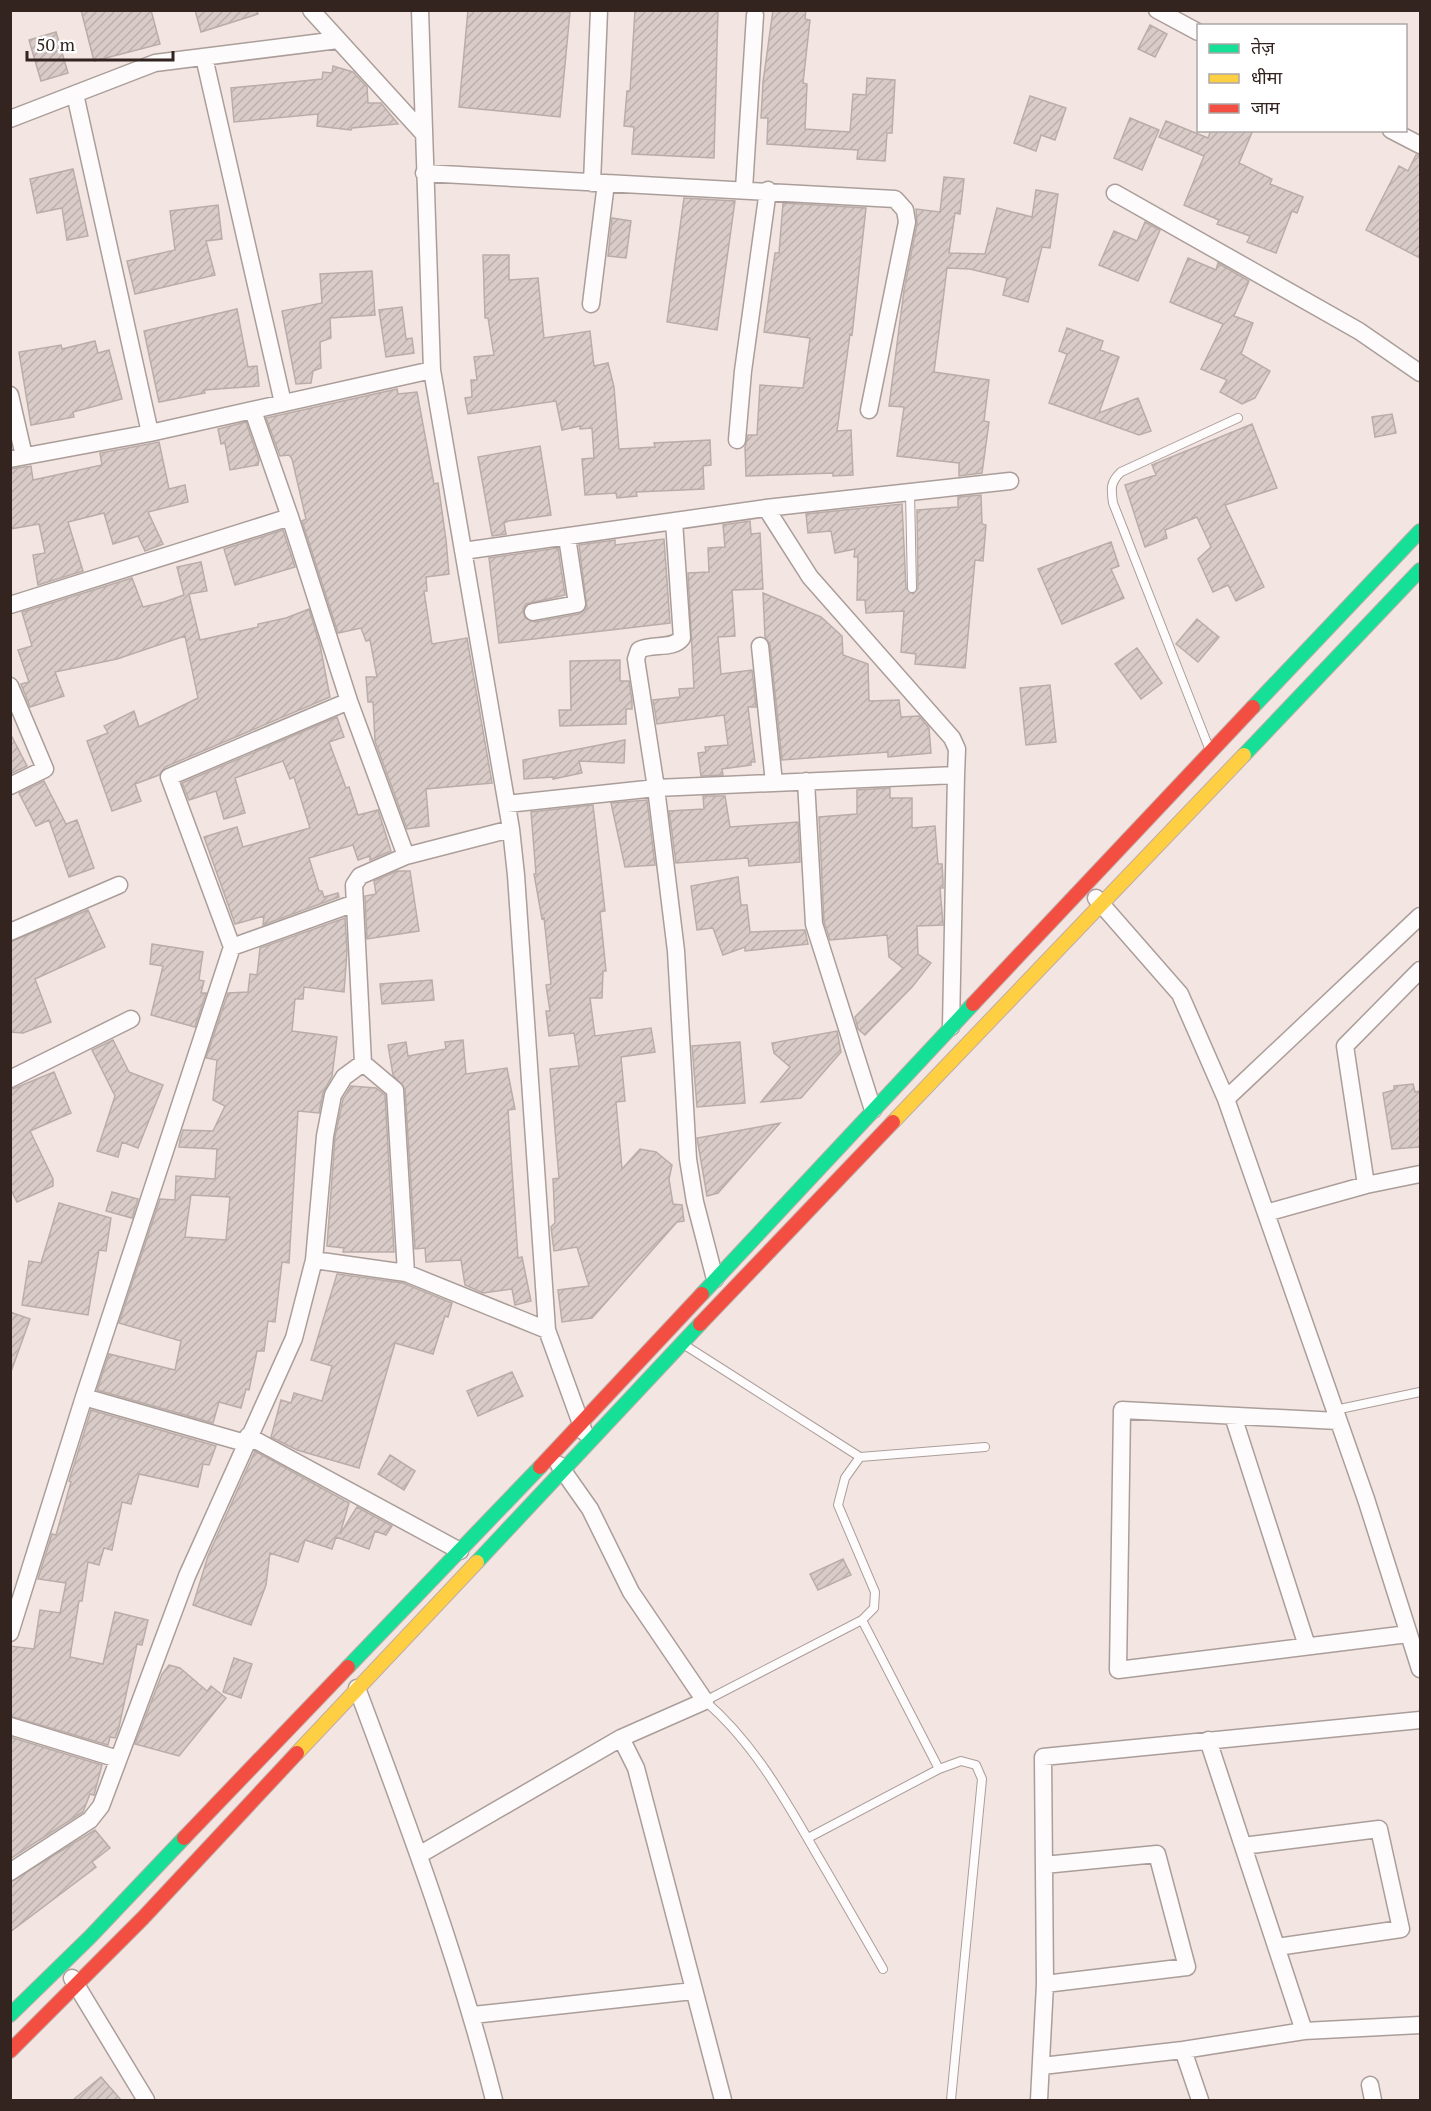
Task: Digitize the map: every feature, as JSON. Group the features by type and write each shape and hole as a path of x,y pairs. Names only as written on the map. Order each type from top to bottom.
{"main road":[{"path":"10,2015 63,1964 581,1424 1084,885 1420,531"},
{"path":"10,2051 78,1986 357,1688 590,1446 682,1343 1420,570"}],"street":[{"path":"311,10 424,134"},
{"path":"420,10 432,370 511,829 547,1330 590,1446"},
{"path":"591,304 599,183 599,10"},
{"path":"1157,10 1197,31"},
{"path":"744,189 755,15"},
{"path":"10,119 155,63 338,40"},
{"path":"204,57 283,403"},
{"path":"75,94 150,433"},
{"path":"1395,132 1420,145"},
{"path":"424,173 768,190 895,199 905,210 907,222 869,410"},
{"path":"737,440 743,370 768,190"},
{"path":"1115,193 1359,331 1420,373"},
{"path":"10,395 17,457 150,433 432,370"},
{"path":"253,411 290,517 349,701 406,856"},
{"path":"463,551 766,508 1010,481"},
{"path":"766,508 810,576 952,738 957,749 951,1027"},
{"path":"10,605 290,517"},
{"path":"674,521 682,638 675,644 646,646 639,650 636,659 656,788 676,951 688,1159 695,1202 715,1279"},
{"path":"534,612 578,604 567,537"},
{"path":"760,646 774,783"},
{"path":"10,686 45,769 10,786"},
{"path":"10,1633 84,1397 232,947 169,777 349,701"},
{"path":"507,804 656,788 956,775"},
{"path":"806,781 814,924 873,1110"},
{"path":"406,1273 395,1090 363,1063 354,885 360,876 406,856 511,829"},
{"path":"10,932 118,885"},
{"path":"1084,885 1180,994 1226,1099 1366,1499 1420,1669"},
{"path":"232,947 355,903"},
{"path":"1226,1099 1420,916"},
{"path":"1366,1185 1346,1046 1420,970"},
{"path":"10,1079 131,1019"},
{"path":"10,1872 90,1820 101,1806 188,1576 294,1338 314,1260 324,1136 333,1095 344,1077 363,1063"},
{"path":"1266,1214 1366,1185 1420,1174"},
{"path":"314,1260 406,1273 547,1330"},
{"path":"84,1397 247,1440 460,1551"},
{"path":"1336,1416 1233,1416 1122,1410 1118,1670 1408,1634"},
{"path":"1233,1416 1306,1646"},
{"path":"419,1855 621,1738 705,1701 631,1592 590,1509 565,1471 551,1455"},
{"path":"357,1688 419,1855 472,2015 494,2100"},
{"path":"1039,2100 1045,1984 1043,1757 1420,1720"},
{"path":"10,1725 118,1759"},
{"path":"621,1738 636,1768 723,2100"},
{"path":"1208,1740 1304,2031"},
{"path":"1243,1846 1379,1829 1401,1929 1277,1947"},
{"path":"1044,1865 1157,1854 1187,1967 1045,1984"},
{"path":"63,1964 146,2100"},
{"path":"472,2015 693,1991"},
{"path":"1042,2066 1183,2050 1304,2031 1420,2025"},
{"path":"1183,2050 1200,2100"}],"lane":[{"path":"1211,752 1113,503 1111,489 1113,479 1121,472 1238,418"},
{"path":"910,492 912,588"},
{"path":"682,1343 860,1457 985,1447"},
{"path":"1336,1416 1420,1392"},
{"path":"860,1457 845,1478 838,1505 875,1592 874,1608 862,1620 705,1701 725,1719 780,1791 883,1969"},
{"path":"862,1620 939,1769"},
{"path":"808,1838 939,1769 961,1761 976,1766 982,1779 951,2100"}],"building":[{"path":"81,10 151,10 160,44 94,61"},
{"path":"195,10 257,10 258,14 201,32"},
{"path":"468,10 570,12 560,117 459,107"},
{"path":"635,10 718,10 714,158 632,154 634,127 624,126 627,91 630,91"},
{"path":"773,10 806,10 805,19 810,20 803,83 807,84 805,129 850,132 853,94 866,95 867,78 895,80 892,133 887,133 885,161 857,159 858,150 767,144 768,118 761,118 763,82"},
{"path":"1150,25 1167,34 1155,57 1138,49"},
{"path":"56,32 68,73 41,81 29,40"},
{"path":"333,66 353,72 367,87 368,103 381,103 398,124 352,128 351,130 317,126 318,114 234,122 231,88 322,79 323,72 332,73"},
{"path":"1030,96 1066,108 1055,140 1041,135 1036,151 1014,143"},
{"path":"1130,118 1159,130 1142,170 1114,158"},
{"path":"1166,121 1208,138 1210,132 1252,132 1239,163 1272,179 1270,184 1303,197 1297,213 1292,211 1276,253 1247,242 1250,236 1217,224 1219,220 1184,205 1204,156 1159,137"},
{"path":"1416,155 1420,155 1420,258 1366,230 1399,166 1408,171"},
{"path":"73,169 88,236 67,240 62,208 37,213 30,179"},
{"path":"944,177 964,179 960,214 955,213 949,253 985,254 997,208 1032,217 1036,190 1058,194 1050,248 1042,247 1028,302 1003,295 1007,278 970,269 947,268 934,372 989,380 984,421 989,422 982,473 959,476 959,463 897,456 904,407 889,406 904,290 917,224 916,209 940,212"},
{"path":"684,198 735,201 717,330 667,322"},
{"path":"783,203 866,208 852,335 850,334 837,431 851,430 853,475 833,476 833,473 746,476 745,447 748,435 757,435 760,385 803,388 810,338 764,332 775,253 779,253"},
{"path":"218,205 222,239 206,241 215,275 135,294 127,261 175,250 170,211"},
{"path":"612,218 631,221 626,258 608,256"},
{"path":"1145,222 1160,230 1138,281 1099,265 1114,231 1137,241"},
{"path":"483,255 509,255 509,280 538,278 544,338 590,331 594,366 608,363 614,387 619,449 655,447 654,443 710,440 711,465 703,466 704,489 636,492 637,496 617,498 616,493 585,495 582,459 594,458 592,428 580,429 580,426 562,430 556,401 468,414 465,398 472,397 471,380 477,380 474,357 494,355 488,318 485,318"},
{"path":"1188,258 1216,270 1218,263 1249,281 1234,316 1253,323 1241,354 1270,371 1255,398 1242,404 1220,392 1227,380 1201,369 1223,324 1170,302"},
{"path":"372,271 375,315 330,318 331,338 320,342 321,368 313,371 311,383 296,384 282,311 322,303 320,274"},
{"path":"402,307 406,339 412,338 414,353 386,357 379,310"},
{"path":"237,309 248,367 257,366 259,386 204,390 205,393 159,402 144,331"},
{"path":"1067,328 1103,341 1100,350 1119,357 1099,413 1138,398 1151,431 1139,435 1049,403 1067,354 1059,351"},
{"path":"95,341 98,353 109,350 122,399 73,412 74,417 31,425 19,352 61,345 62,349"},
{"path":"397,389 398,394 417,392 434,484 438,483 446,540 449,574 426,577 427,591 424,591 432,644 467,638 492,783 426,789 429,826 407,829 375,741 373,702 368,702 366,677 377,677 370,640 366,641 361,628 338,633 302,521 306,519 292,459 289,455 280,456 266,418"},
{"path":"1392,414 1396,433 1375,437 1372,417"},
{"path":"246,422 259,460 258,465 230,470 225,443 221,444 218,429"},
{"path":"1252,424 1277,488 1225,505 1264,587 1236,601 1228,585 1213,592 1198,559 1211,547 1197,517 1165,530 1167,538 1145,547 1125,485 1156,475 1152,465"},
{"path":"159,442 169,489 185,485 188,502 148,512 163,544 145,551 138,536 113,544 104,513 68,522 83,571 38,585 33,555 45,553 39,524 10,529 10,469 31,466 33,480 102,465 100,453"},
{"path":"540,446 551,515 508,521 504,523 506,534 492,536 478,457"},
{"path":"981,495 982,524 986,525 983,561 975,560 965,668 915,664 916,654 901,652 904,611 866,613 865,600 857,600 858,557 854,557 855,549 835,553 831,531 808,533 806,514 902,504 906,588 913,594 918,588 917,510 958,507 958,497"},
{"path":"750,521 751,534 760,533 763,589 732,590 735,636 718,637 721,674 752,670 756,707 748,707 755,762 751,762 751,765 722,769 723,775 701,776 698,753 706,752 705,747 728,745 724,715 657,724 653,700 680,697 679,689 694,688 688,573 709,572 708,548 725,547 723,525"},
{"path":"283,530 295,567 235,585 224,549"},
{"path":"664,539 670,623 499,643 489,558 558,548 565,595 526,604 523,609 525,618 535,622 579,614 587,608 579,545 615,540 615,545"},
{"path":"1111,542 1119,566 1111,569 1124,598 1062,624 1038,569"},
{"path":"201,562 207,591 189,594 200,640 258,627 258,624 286,618 309,609 320,645 330,697 165,767 159,775 135,784 141,801 112,811 87,741 108,733 104,726 134,711 139,727 198,698 185,636 117,659 55,672 64,696 30,707 21,684 29,682 18,650 32,646 22,612 132,578 143,607 164,602 184,595 177,567"},
{"path":"763,593 821,617 842,636 843,655 868,664 869,701 899,700 901,717 919,716 929,728 931,753 888,757 888,752 782,760 770,645 765,637"},
{"path":"1197,619 1219,637 1198,662 1176,644"},
{"path":"1137,648 1162,683 1141,699 1115,664"},
{"path":"620,660 620,681 629,681 632,701 632,709 626,709 626,724 560,726 559,710 571,710 570,661"},
{"path":"1050,685 1056,742 1026,745 1020,688"},
{"path":"337,717 344,737 329,742 346,788 349,787 358,815 378,810 391,851 370,860 370,856 358,860 353,845 309,858 319,891 322,891 324,897 338,893 339,897 263,925 264,916 235,924 204,837 237,827 243,847 310,828 294,777 290,779 283,761 235,778 245,813 224,819 216,791 189,800 182,783"},
{"path":"10,733 27,766 10,774"},
{"path":"625,740 624,763 579,761 582,773 553,779 553,777 524,779 523,760"},
{"path":"44,781 66,824 77,820 94,868 69,877 49,820 36,826 19,793"},
{"path":"890,788 890,798 912,798 912,828 935,826 938,864 942,864 943,888 940,888 943,925 917,926 918,954 931,963 912,987 865,1035 858,1029 855,1017 903,968 889,957 887,935 830,940 824,922 819,817 857,814 857,790"},
{"path":"703,796 725,796 730,827 798,822 800,862 749,866 748,858 676,863 669,811 704,809"},
{"path":"647,800 655,865 625,867 611,803"},
{"path":"593,805 605,911 600,912 606,971 603,971 602,998 590,998 595,1036 651,1028 655,1052 621,1057 625,1101 616,1102 622,1169 640,1149 656,1152 672,1165 669,1179 673,1204 682,1205 684,1221 677,1222 592,1318 562,1322 558,1290 589,1286 577,1247 554,1251 551,1227 555,1223 553,1179 559,1178 550,1069 579,1066 574,1033 549,1036 546,1011 550,1011 546,985 551,984 544,918 542,919 534,874 536,874 531,812"},
{"path":"397,871 410,871 419,931 367,939 365,896 376,894 374,881"},
{"path":"738,877 741,905 747,905 750,932 805,930 808,944 745,951 745,947 723,955 713,928 697,930 691,886"},
{"path":"88,910 105,947 35,979 51,1022 23,1033 10,1032 10,942"},
{"path":"345,918 347,951 344,992 304,987 303,999 295,999 292,1031 337,1037 332,1076 323,1093 319,1113 298,1111 289,1263 282,1262 275,1322 268,1321 264,1351 257,1351 249,1390 246,1389 241,1408 219,1402 213,1423 97,1390 109,1354 175,1370 181,1341 119,1323 160,1199 175,1200 176,1176 215,1179 217,1149 179,1147 180,1140 183,1130 213,1131 225,1106 213,1100 217,1060 206,1058 228,993 248,992 250,974 257,975 260,948","holes":["191,1195 230,1197 226,1240 185,1237"]},
{"path":"152,944 203,952 199,980 204,981 201,993 206,993 195,1027 151,1015 163,966 150,964"},
{"path":"432,980 434,1000 382,1004 380,984"},
{"path":"837,1031 841,1052 801,1098 761,1102 790,1067 774,1053 772,1043"},
{"path":"113,1040 129,1072 163,1085 138,1148 122,1142 118,1157 97,1151 115,1096 92,1050"},
{"path":"463,1040 466,1074 507,1068 515,1109 508,1110 518,1258 522,1257 531,1301 515,1305 512,1289 483,1293 465,1285 461,1260 426,1262 425,1248 415,1249 405,1089 393,1075 388,1045 406,1042 408,1056 446,1049 445,1042"},
{"path":"740,1042 745,1103 697,1107 692,1046"},
{"path":"54,1072 71,1113 30,1131 53,1179 53,1186 17,1202 10,1188 10,1090"},
{"path":"1413,1084 1415,1092 1420,1091 1420,1147 1392,1149 1383,1093 1394,1090 1394,1086"},
{"path":"351,1086 376,1088 385,1095 394,1252 343,1252 344,1248 327,1246 335,1137 343,1099"},
{"path":"780,1123 718,1193 707,1196 697,1138"},
{"path":"112,1192 138,1199 132,1218 106,1211"},
{"path":"59,1203 111,1218 106,1251 99,1250 88,1315 22,1305 29,1261 41,1263"},
{"path":"337,1274 403,1283 452,1303 448,1317 445,1316 433,1354 395,1343 359,1468 297,1450 271,1437 281,1400 291,1403 294,1393 322,1401 332,1366 311,1360"},
{"path":"10,1312 30,1319 12,1369 10,1368"},
{"path":"512,1372 523,1396 478,1416 467,1391"},
{"path":"91,1410 216,1446 209,1465 203,1464 198,1487 139,1474 131,1504 122,1502 112,1550 104,1548 99,1565 88,1562 70,1657 103,1664 115,1612 148,1620 142,1645 137,1644 119,1727 115,1738 110,1737 108,1745 10,1716 10,1646 34,1649 40,1610 60,1613 66,1583 38,1579 52,1534 56,1535 71,1482 69,1481"},
{"path":"255,1451 349,1503 340,1534 357,1507 392,1526 386,1535 375,1531 369,1549 336,1537 332,1549 305,1540 298,1562 270,1553 266,1585 251,1625 193,1605 208,1556"},
{"path":"390,1455 415,1471 404,1490 378,1474"},
{"path":"843,1559 851,1575 818,1590 810,1574"},
{"path":"234,1658 252,1664 241,1698 223,1692"},
{"path":"169,1665 180,1668 207,1691 211,1686 226,1698 179,1756 135,1744 162,1674"},
{"path":"10,1737 102,1765 94,1795 90,1794 83,1812 10,1859"},
{"path":"95,1830 110,1848 92,1862 96,1867 10,1932 10,1882"},
{"path":"101,2077 121,2100 73,2100"}],"traffic: fast":[{"path":"1253,707 1420,531"},
{"path":"1244,755 1420,570"},
{"path":"702,1294 973,1004"},
{"path":"477,1562 700,1324"},
{"path":"348,1667 540,1467"},
{"path":"10,2015 90,1937 184,1838"}],"traffic: slow":[{"path":"893,1122 1244,755"},
{"path":"297,1753 477,1562"}],"traffic: jam":[{"path":"973,1004 1253,707"},
{"path":"700,1324 893,1122"},
{"path":"540,1467 702,1294"},
{"path":"184,1838 348,1667"},
{"path":"10,2051 143,1918 297,1753"}]}
